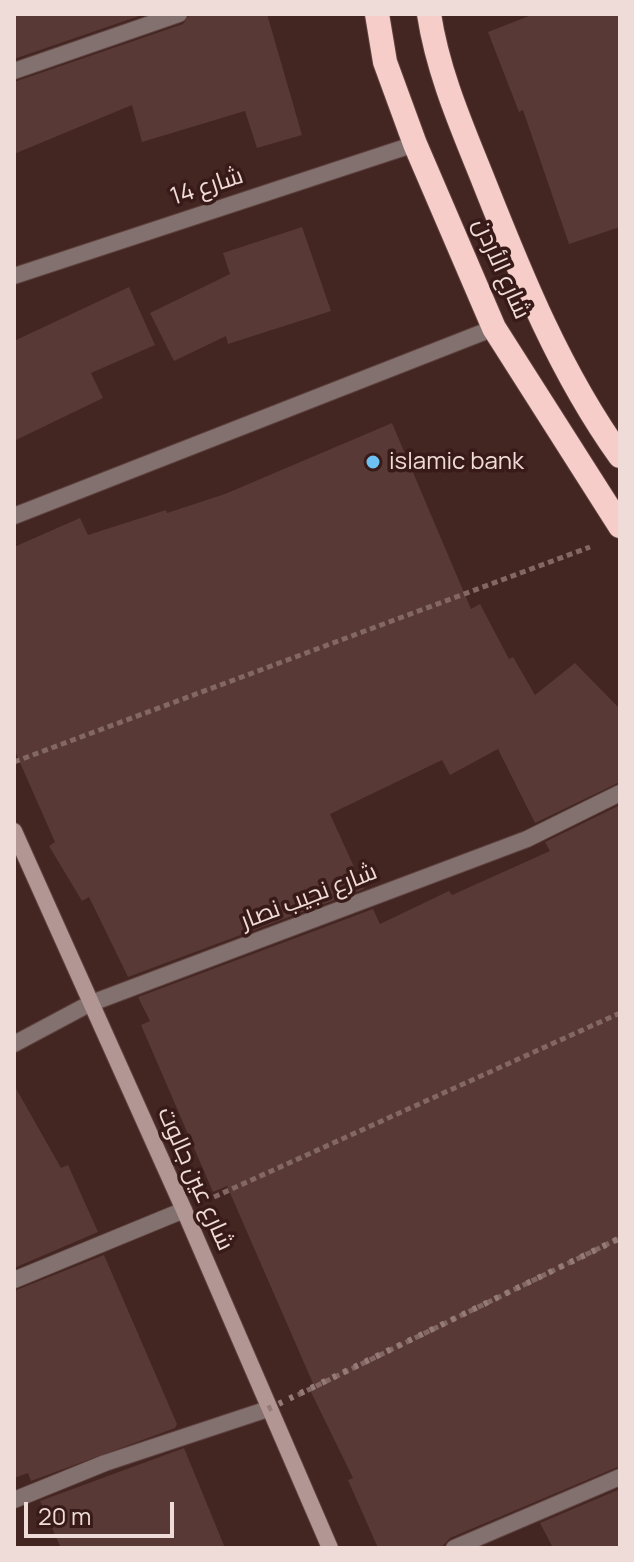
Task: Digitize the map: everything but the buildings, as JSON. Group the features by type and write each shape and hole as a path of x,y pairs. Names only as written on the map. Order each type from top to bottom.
{"highway":[{"name":"شارع الأردن","path":"377,14 385,62 415,144 494,328 613,534"},
{"name":"شارع الأردن","path":"429,14 434,49 450,96 529,295 557,353 620,456"}],"street":[{"path":"14,71 179,14"},
{"name":"شارع 14","path":"14,276 415,144"},
{"path":"14,516 494,328"},
{"name":"شارع نجيب نصار","path":"14,1044 89,1004 527,839 620,793"},
{"name":"شارع عين جالوت","path":"14,831 184,1210 330,1548"},
{"path":"14,1280 184,1210"},
{"path":"14,1500 105,1463 268,1409"},
{"path":"454,1548 620,1477"}],"path":[{"path":"14,762 613,534"},
{"path":"184,1210 620,1013"},
{"path":"268,1409 620,1238"}],"railway":[{"path":"268,1409 620,1238"}],"place":[{"name":"islamic bank","path":"373,462"}]}
